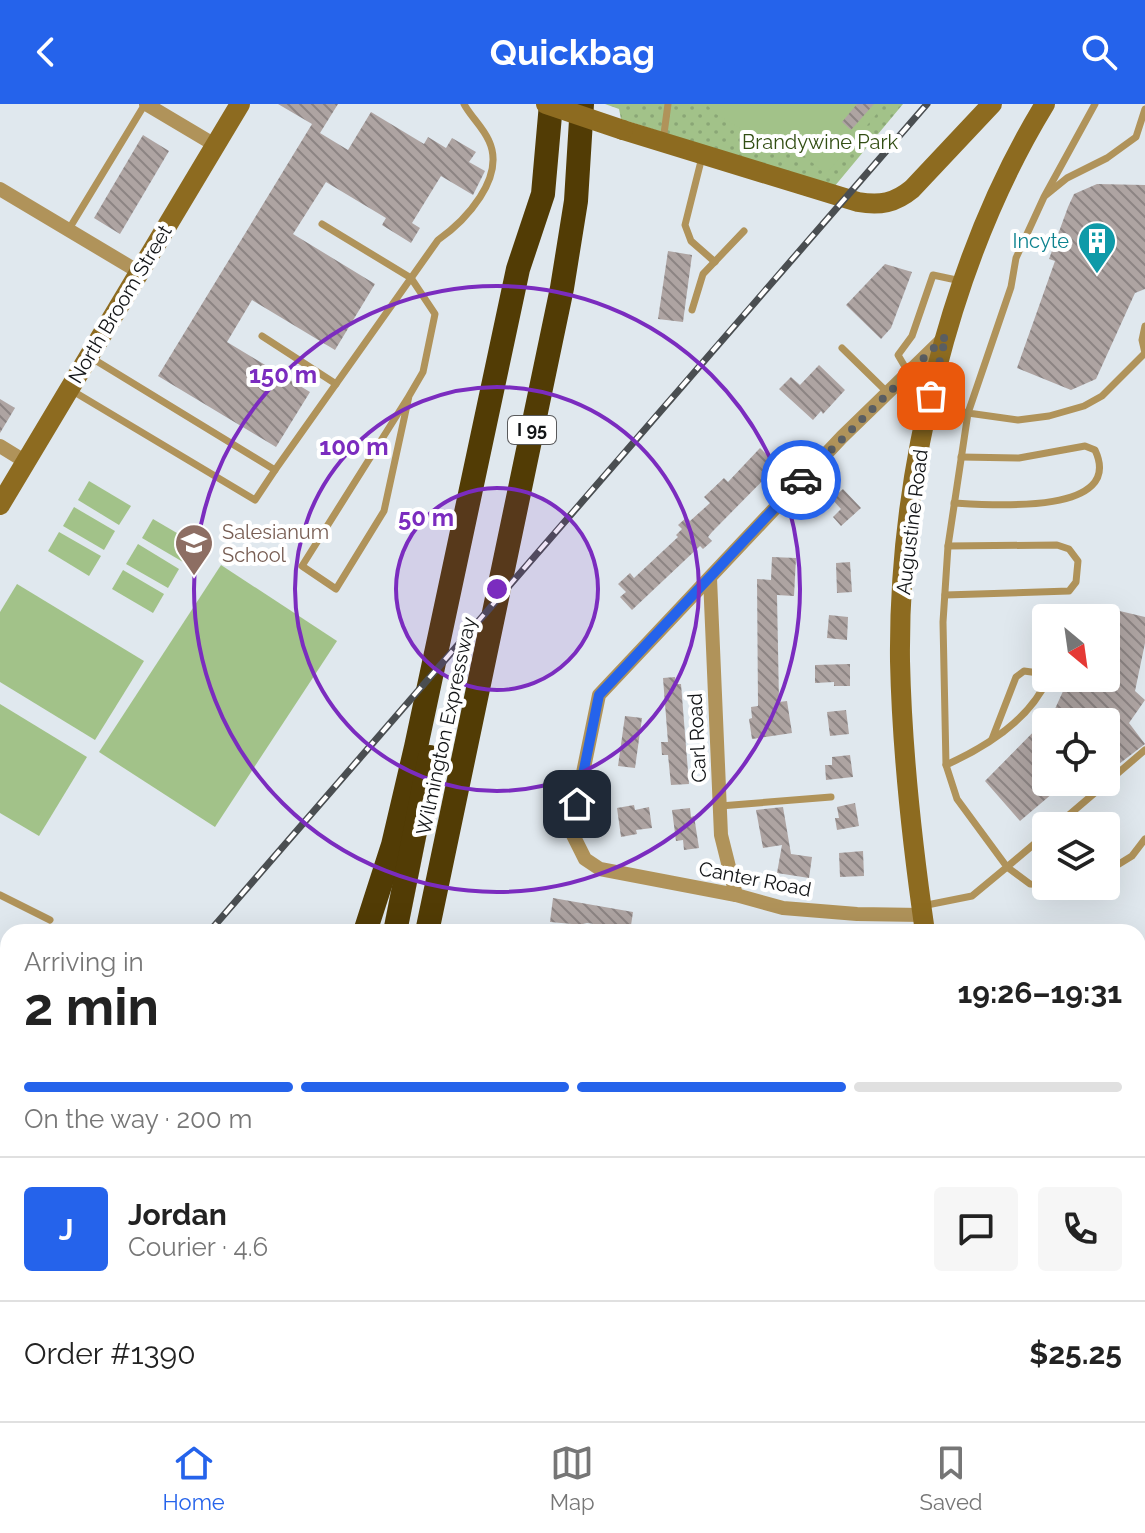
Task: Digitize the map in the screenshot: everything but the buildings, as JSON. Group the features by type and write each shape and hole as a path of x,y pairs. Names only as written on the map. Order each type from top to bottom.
{"highway":[{"name":"Wilmington Expressway","path":"429,924 562,288 576,201 582,104"},
{"name":"I 95","path":"543,194 549,110"},
{"name":"Wilmington Expressway","path":"397,924 530,273 543,194"},
{"path":"368,924 393,845 416,747 518,269 543,194"}],"street":[{"path":"146,104 215,145"},
{"name":"North Broom Street","path":"0,505 240,104"},
{"path":"549,110 858,202 882,204 912,189 992,104"},
{"name":"Augustine Road","path":"923,918 909,814 900,657 906,543 930,402 963,281 994,201 1045,104"},
{"path":"0,189 139,272"},
{"path":"710,578 842,437 946,336"},
{"path":"0,446 26,462"},
{"name":"Carl Road","path":"710,578 721,835 736,895"},
{"name":"Canter Road","path":"710,578 599,695 571,831 585,859 600,869 736,895 783,908 923,918"}],"lane":[{"path":"69,229 146,104"},
{"path":"69,389 255,500 438,240 473,209 492,173 493,154 489,140 464,104"},
{"path":"663,143 668,104"},
{"path":"1032,884 1007,867 957,799 946,765 943,622 948,546 968,413 1011,287 1016,258 1044,197 1095,104"},
{"path":"1044,197 1067,178 1107,158 1136,137 1145,109"},
{"path":"702,155 685,225 691,241 715,262"},
{"path":"322,224 411,278 435,314 423,372 302,566 336,589 384,511 409,396"},
{"path":"692,310 703,274 744,231"},
{"path":"908,373 898,355 912,336 933,275 963,281"},
{"path":"930,402 968,413 1018,420 1049,416 1084,406 1102,396 1145,353 1142,340 1145,326"},
{"path":"262,336 336,384"},
{"path":"842,348 888,393"},
{"path":"89,356 275,470"},
{"path":"954,503 1037,503 1076,496 1098,479 1101,462 1095,450 1085,446 1019,458 961,457"},
{"path":"945,595 1069,591 1076,582 1078,561 1069,549 1057,545 948,546"},
{"path":"991,741 1016,677 1024,671 1032,673"},
{"path":"946,765 981,750 1042,692"},
{"path":"1072,812 1145,750"},
{"path":"720,806 831,797"},
{"path":"1120,863 1132,856 1145,839"},
{"path":"923,918 972,896 1032,846"},
{"path":"0,895 50,920"}],"green space":[{"name":"Brandywine Park","path":"605,104 903,104 834,187 621,119 619,109"},
{"path":"706,104 885,104 826,174 789,143 751,135 716,114"},
{"path":"89,481 131,506 119,525 78,500"},
{"path":"74,507 115,531 104,550 63,526"},
{"path":"153,519 194,543 183,562 142,538"},
{"path":"59,532 101,556 89,576 48,551"},
{"path":"138,544 179,569 168,588 126,564"},
{"path":"221,565 337,641 215,827 99,752"},
{"path":"123,570 164,594 153,613 112,589"},
{"path":"17,584 144,661 95,740 0,682 0,612"},
{"path":"0,704 87,757 39,836 0,813"}],"railway":[{"path":"216,924 927,104"}],"way so far":[{"path":"801,480 946,336 931,396"}],"place":[{"name":"Incyte","path":"1097,275"},
{"name":"Salesianum School","path":"194,577"}],"route":[{"path":"577,804 599,695 801,480"}]}
